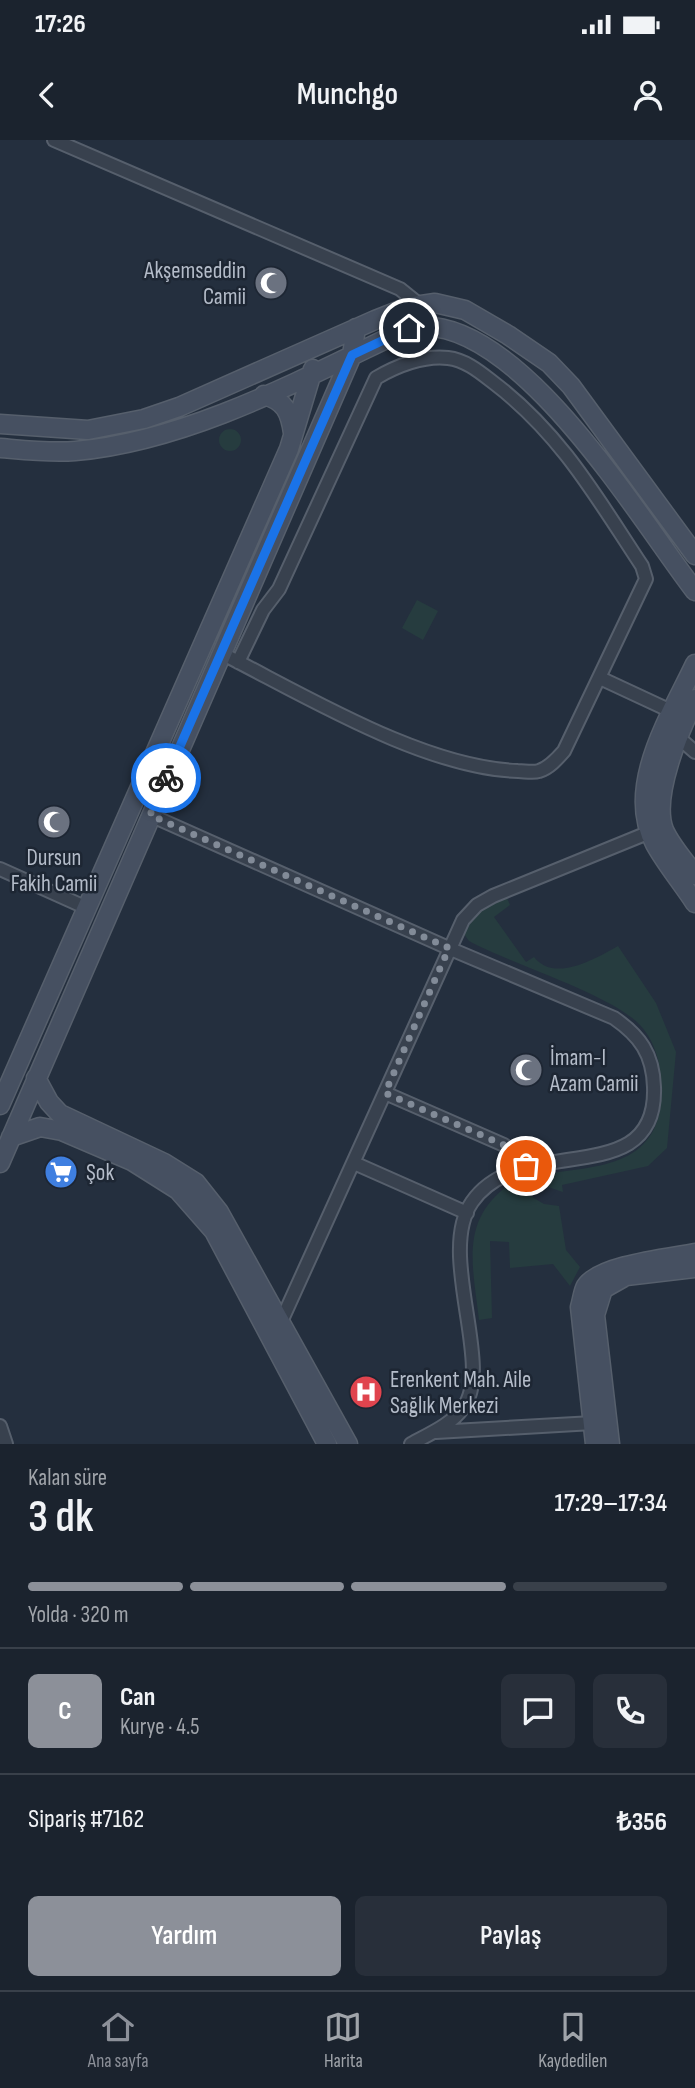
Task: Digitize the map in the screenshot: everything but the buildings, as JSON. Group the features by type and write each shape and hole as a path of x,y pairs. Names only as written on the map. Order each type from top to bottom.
{"street":[{"path":"54,140 400,289 421,306"},
{"path":"0,424 89,430 144,419 408,307 435,303 464,310 549,363 571,386 695,555"},
{"path":"0,449 72,451 111,446 179,429 312,374 409,328 426,324 478,343 554,403 695,592"},
{"path":"0,1163 352,355 356,328"},
{"path":"0,1105 293,435 320,345"},
{"path":"221,653 238,662 320,704 438,756 485,770 538,771 550,765 564,751 638,601 646,579 642,566 564,448 516,400 471,366 448,358 393,368 376,378 279,589 263,610 238,662"},
{"path":"264,395 286,407 291,414 293,435"},
{"path":"695,664 673,712 647,781 645,806 654,843 695,902"},
{"path":"600,678 673,712"},
{"path":"695,699 679,738 660,803 664,829 695,875"},
{"path":"679,738 695,752"},
{"path":"150,815 614,1018 637,1034 646,1048 653,1074 655,1106 636,1142 621,1150 526,1166 489,1184 467,1213 462,1222 460,1255 471,1359 471,1395 463,1410 411,1444"},
{"path":"280,1325 463,920 485,901 650,832"},
{"path":"0,869 87,908"},
{"path":"36,1078 49,1102 60,1114 164,1163 196,1183 219,1212 348,1444"},
{"path":"385,1093 504,1145 526,1166"},
{"path":"11,1138 40,1127 62,1131 132,1161 178,1190 214,1231 327,1444"},
{"path":"354,1163 467,1213"},
{"path":"595,1444 580,1307 586,1286 596,1277 612,1270 695,1253"},
{"path":"610,1444 595,1315 597,1301 603,1289 626,1276 695,1268"},
{"path":"431,1433 593,1423"},
{"path":"0,1426 6,1444"}],"green space":[{"path":"230,429 238,432 241,440 238,448 230,451 222,448 219,440 222,432"},
{"path":"417,600 438,611 423,640 402,628"},
{"path":"507,898 510,905 494,917 526,962 534,957 542,965 552,968 575,966 618,946 656,1003 676,1052 667,1148 648,1166 562,1185 563,1192 539,1184 530,1176 595,1167 632,1153 646,1141 656,1124 661,1100 661,1079 651,1042 640,1025 626,1013 584,991 469,941 464,934 478,911"},
{"path":"510,1184 544,1204 559,1206 566,1250 580,1267 570,1286 553,1264 510,1268 509,1242 490,1241 492,1318 479,1320 473,1263 476,1229 494,1198"}],"way so far":[{"path":"166,778 150,815 449,948 385,1093 504,1145 526,1166"}],"place":[{"name":"Akşemseddin Camii","path":"271,283"},
{"name":"Dursun Fakih Camii","path":"54,822"},
{"name":"İmam-I Azam Camii","path":"526,1070"},
{"name":"Şok","path":"61,1172"},
{"name":"Erenkent Mah. Aile Sağlık Merkezi","path":"366,1392"}],"route":[{"path":"166,778 352,355 409,328"}]}
